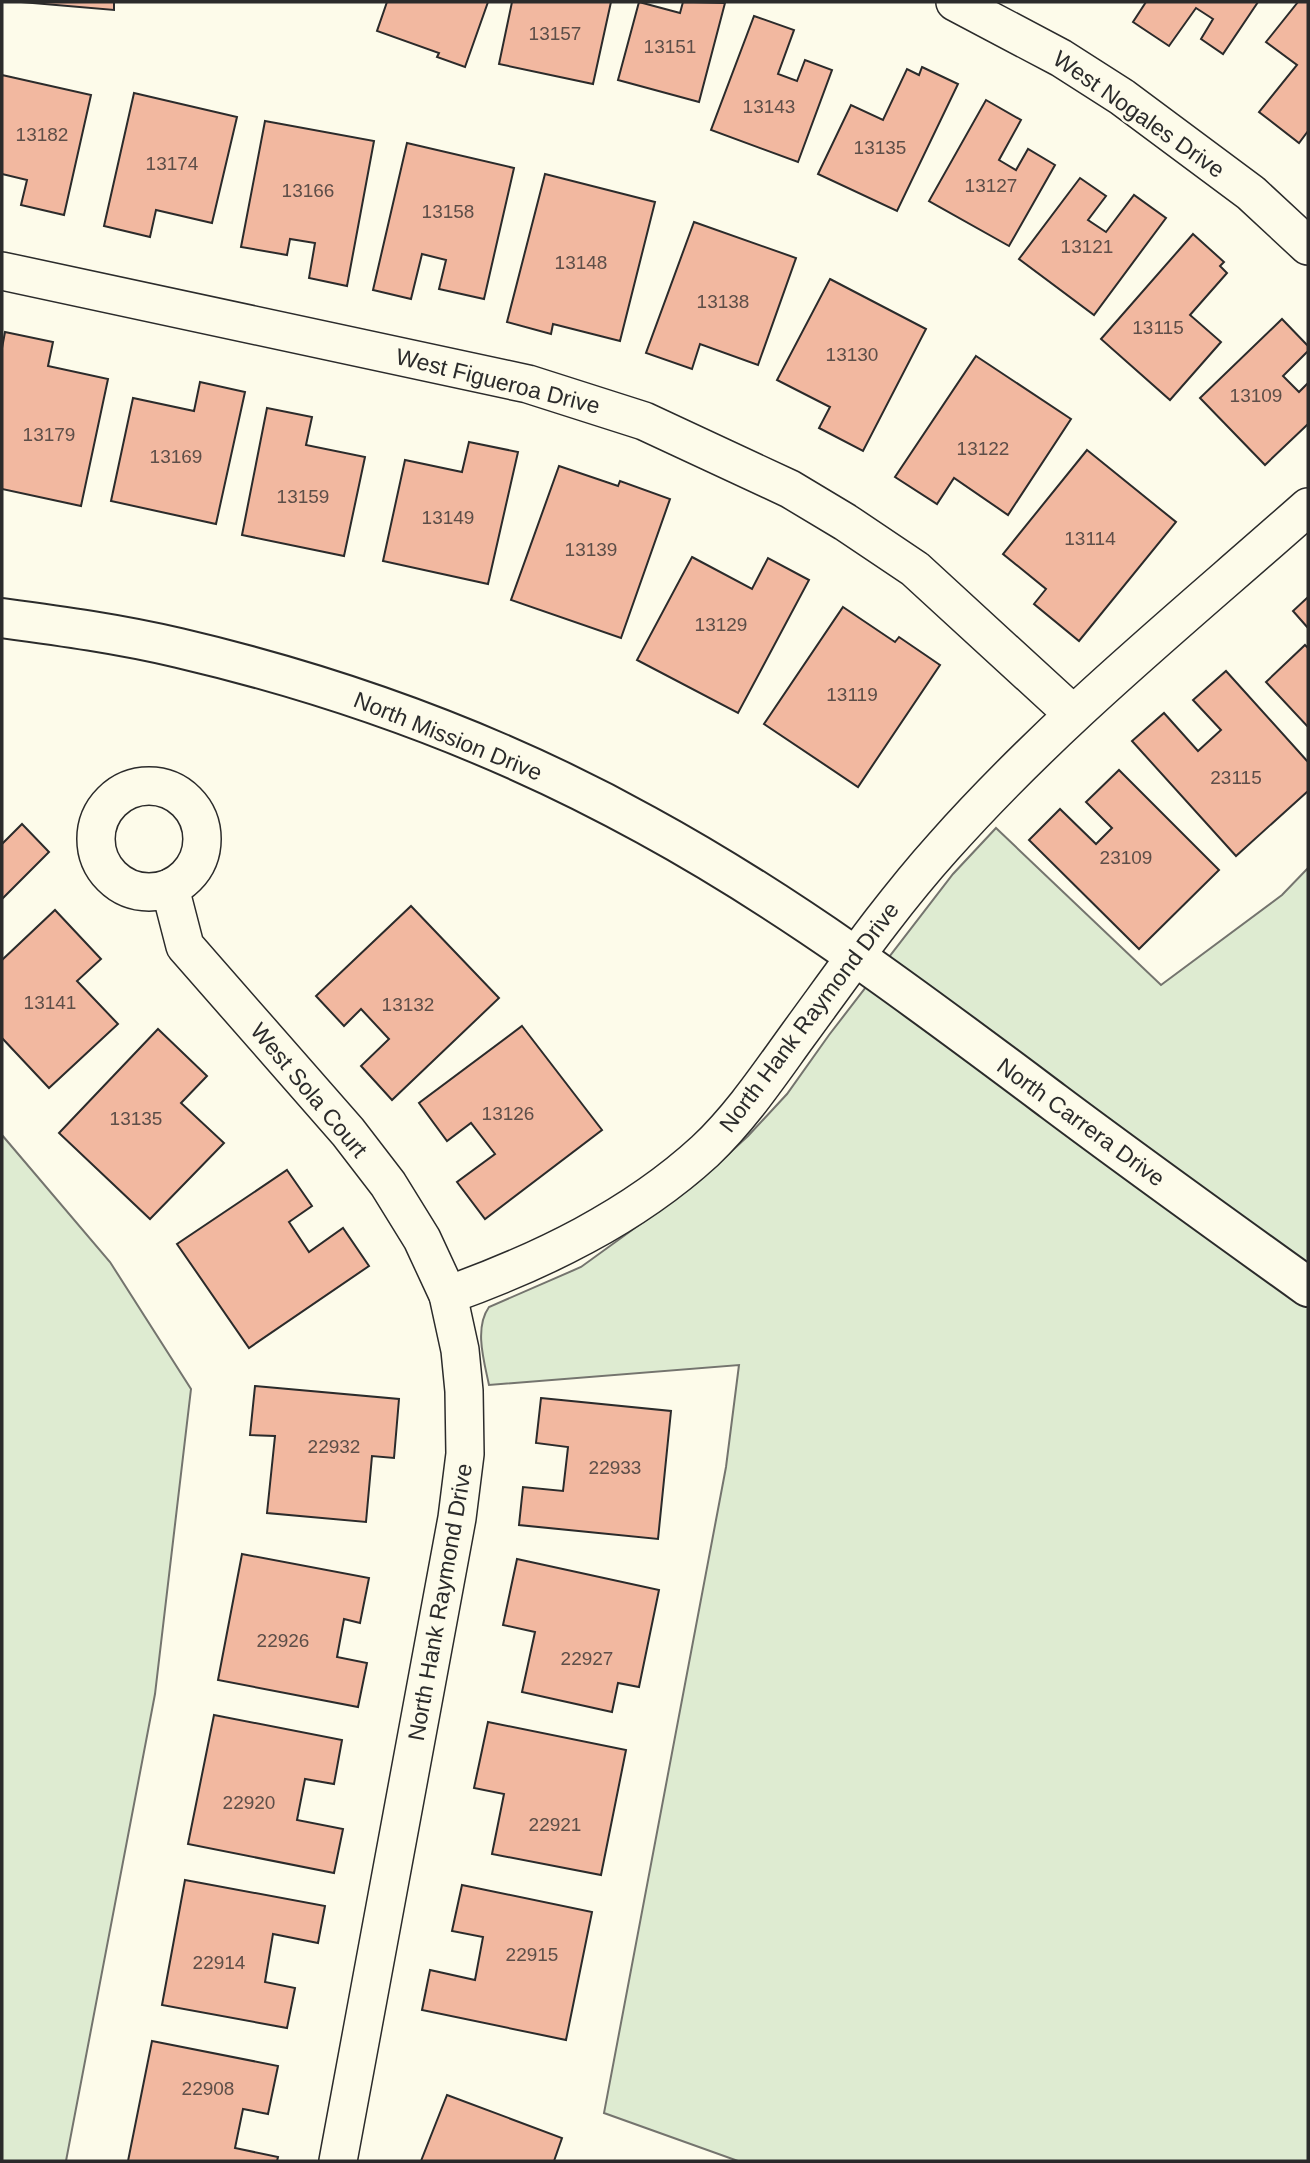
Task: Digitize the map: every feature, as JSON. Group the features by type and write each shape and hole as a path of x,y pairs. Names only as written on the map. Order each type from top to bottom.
{"street":[{"name":"West Nogales Drive","path":"955,2 1061,58 1122,97 1251,193 1308,246"},
{"name":"West Figueroa Drive","path":"2,271 516,381 645,421 790,489 915,569 1073,714"},
{"name":"North Hank Raymond Drive","path":"338,2161 452,1546 466,1454 461,1363 448,1295 512,1272 585,1235 635,1206 705,1151 748,1105 855,954 942,847 1073,714 1308,507"},
{"name":"North Mission Drive","path":"2,618 77,628 175,647 268,670 397,711 521,763 645,824 748,884 855,954"},
{"name":"West Sola Court","path":"170,888 185,946 339,1122 380,1174 422,1239 448,1295"},
{"name":"North Carrera Drive","path":"855,954 1308,1287"}],"green space":[{"path":"996,828 1161,985 1282,895 1308,868 1308,2161 738,2161 604,2113 726,1467 739,1365 489,1385 481,1345 484,1315 489,1307 581,1267 697,1183 748,1136 787,1094 953,874"},
{"path":"2,1135 110,1262 191,1389 155,1694 66,2161 2,2161"}],"building":[{"path":"21,2 114,2 114,10"},
{"path":"387,2 488,2 465,67 437,57 439,53 377,31"},
{"path":"512,2 611,2 593,84 499,64"},
{"path":"639,2 680,13 683,2 725,3 699,102 618,80"},
{"path":"1146,2 1258,2 1223,54 1201,39 1213,19 1196,8 1169,46 1133,22"},
{"path":"1298,2 1308,2 1308,131 1299,143 1259,112 1297,65 1266,42"},
{"path":"754,16 794,30 778,74 797,81 805,60 832,70 798,162 711,130"},
{"path":"922,67 958,84 897,211 818,174 851,105 883,120 907,69 919,75"},
{"path":"2,75 91,95 64,215 21,205 27,180 2,174"},
{"path":"134,93 237,117 212,223 156,210 150,237 104,226"},
{"path":"986,100 1021,120 999,160 1016,170 1028,149 1055,165 1009,246 929,201"},
{"path":"265,121 374,141 347,286 309,278 315,243 290,239 287,255 241,247"},
{"path":"407,143 514,168 484,299 439,289 446,260 422,254 411,299 373,290"},
{"path":"545,174 655,202 620,341 553,324 551,334 507,322"},
{"path":"1080,178 1106,196 1088,220 1106,232 1134,195 1166,218 1094,315 1019,259"},
{"path":"694,222 796,258 758,365 700,344 692,369 646,353"},
{"path":"1193,234 1224,262 1220,266 1227,273 1190,315 1221,342 1170,400 1101,339"},
{"path":"830,279 926,329 863,451 819,428 830,407 777,380"},
{"path":"1282,319 1308,346 1308,351 1283,376 1299,392 1308,383 1308,424 1265,465 1200,398"},
{"path":"5,332 53,342 48,366 108,379 81,506 2,489 2,348"},
{"path":"976,356 1071,419 1008,515 954,478 937,504 895,477"},
{"path":"200,382 245,392 216,524 111,501 133,398 194,411"},
{"path":"267,408 312,417 306,445 365,457 344,556 242,535"},
{"path":"469,442 518,452 488,584 383,561 405,460 462,472"},
{"path":"1087,450 1176,522 1079,641 1034,604 1046,589 1003,554"},
{"path":"559,466 618,486 620,481 670,499 621,638 511,600"},
{"path":"692,557 752,589 768,558 809,580 738,713 637,660"},
{"path":"1308,597 1308,628 1293,611"},
{"path":"843,607 895,642 899,637 940,665 858,787 764,724"},
{"path":"1305,645 1308,648 1308,727 1266,682"},
{"path":"1226,671 1308,762 1308,791 1236,856 1132,741 1164,713 1198,751 1221,730 1193,700"},
{"path":"1119,770 1219,870 1139,949 1029,840 1060,809 1096,844 1112,828 1086,802"},
{"path":"22,824 49,852 2,899 2,844"},
{"path":"411,906 499,998 392,1100 361,1066 389,1039 361,1009 344,1026 316,996"},
{"path":"55,910 101,959 77,981 118,1024 49,1088 2,1038 2,960"},
{"path":"522,1026 602,1130 485,1219 457,1182 495,1154 471,1123 447,1141 419,1103"},
{"path":"158,1029 207,1076 181,1103 224,1143 150,1219 59,1133"},
{"path":"287,1170 312,1206 289,1222 309,1252 343,1228 369,1266 249,1348 177,1244"},
{"path":"255,1386 399,1399 394,1458 372,1456 366,1522 267,1513 275,1436 250,1435"},
{"path":"541,1398 671,1411 658,1539 519,1525 523,1487 563,1491 568,1447 536,1443"},
{"path":"242,1554 369,1578 360,1623 344,1619 337,1657 367,1663 358,1707 218,1680"},
{"path":"517,1559 659,1590 639,1687 618,1683 612,1712 522,1692 535,1632 503,1625"},
{"path":"214,1715 342,1740 334,1784 305,1779 297,1820 343,1829 334,1873 188,1844"},
{"path":"488,1722 626,1750 601,1875 492,1854 504,1794 474,1788"},
{"path":"185,1880 325,1906 318,1943 273,1934 265,1982 295,1988 287,2028 162,2005"},
{"path":"462,1885 592,1912 566,2040 422,2010 430,1970 475,1980 483,1937 452,1931"},
{"path":"152,2041 278,2066 268,2114 243,2109 235,2148 278,2157 277,2161 128,2161"},
{"path":"447,2095 562,2138 554,2161 421,2161"}]}
